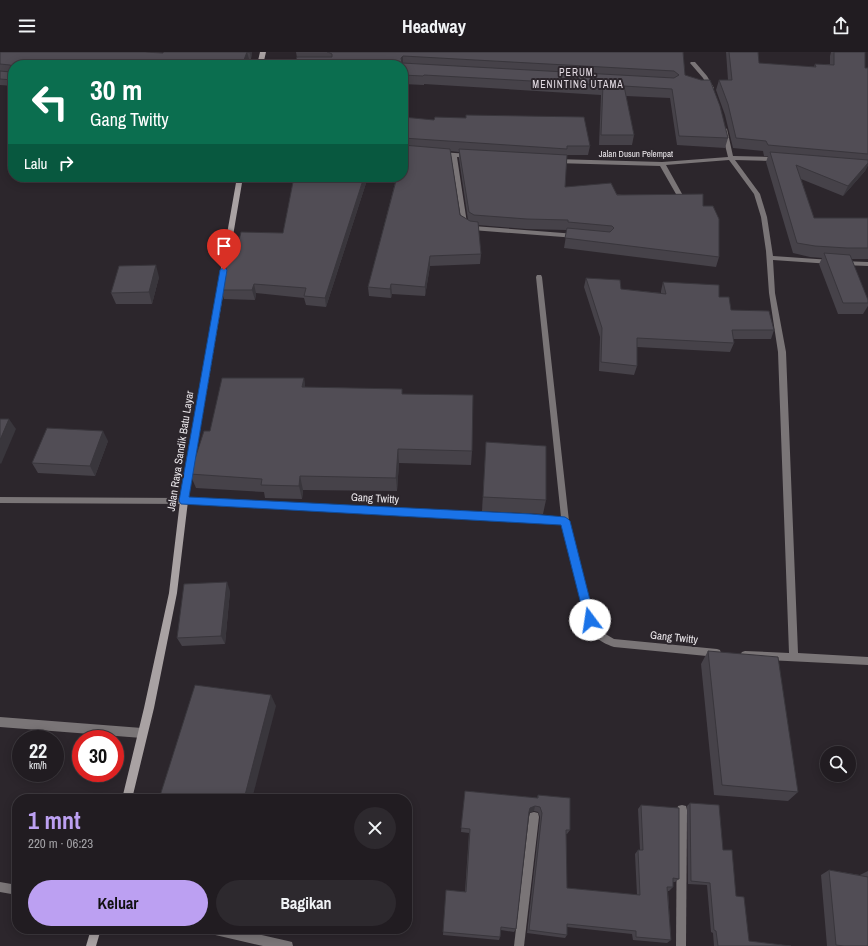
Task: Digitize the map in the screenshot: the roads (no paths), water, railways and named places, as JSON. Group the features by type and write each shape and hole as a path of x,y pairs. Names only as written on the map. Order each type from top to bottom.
{"main road":[{"name":"Jalan Raya Sandik Batu Layar","path":"128,794 149,708 173,593 184,501 239,182"},
{"path":"91,946 95,934"}],"street":[{"path":"693,63 705,77 714,94"},
{"path":"723,125 731,158 757,194 764,217 770,258 772,293 782,352 794,658"},
{"path":"432,153 476,156"},
{"path":"454,155 464,224 467,227 584,236"},
{"name":"Jalan Dusun Pelempat","path":"550,161 597,164 662,164 731,158 784,159"},
{"path":"662,164 683,201"},
{"path":"770,258 868,264"},
{"name":"Gang Twitty","path":"539,277 565,521 590,620 596,633 605,640 614,643 722,653"},
{"name":"Gang Twitty","path":"0,500 184,501 531,518 565,521"},
{"path":"738,654 868,661"},
{"path":"0,722 142,733"},
{"path":"681,946 682,810"},
{"path":"519,946 534,817"},
{"path":"0,887 12,889"},
{"path":"234,934 288,946"}],"district":[{"name":"PERUM. MENINTING UTAMA","path":"578,78"}]}
